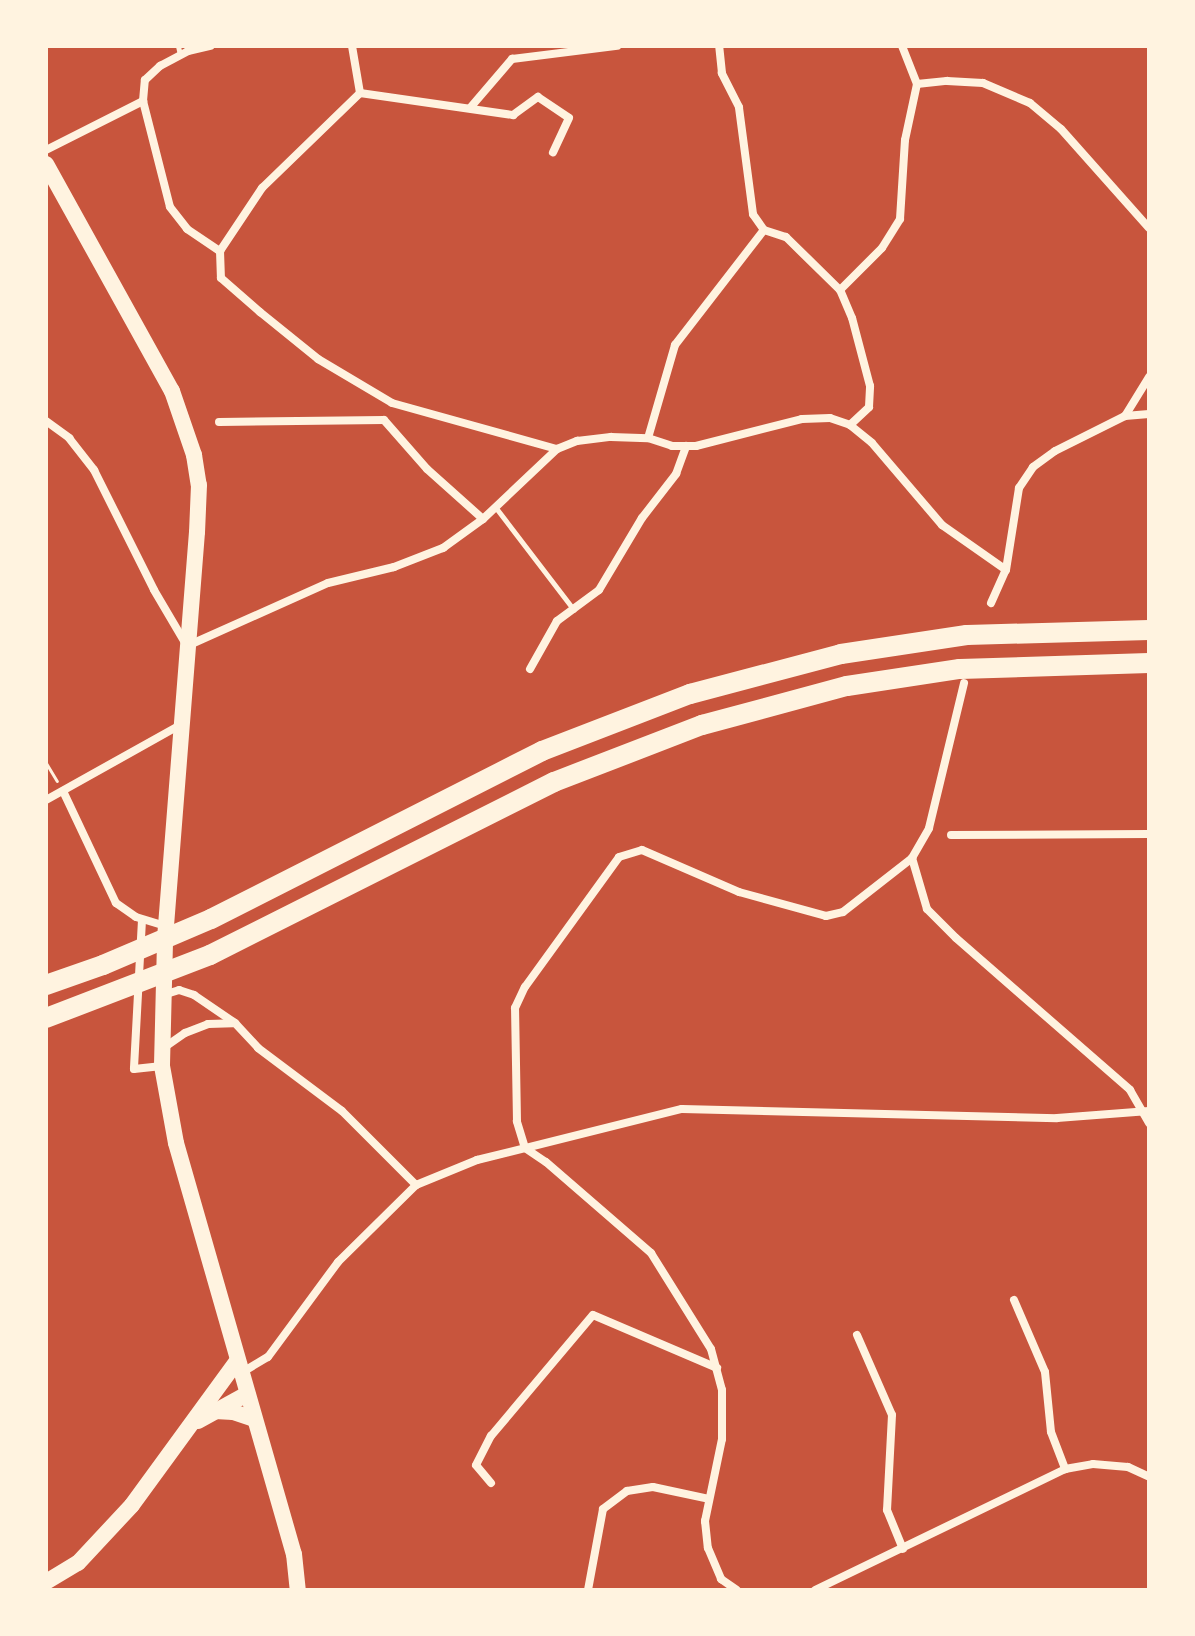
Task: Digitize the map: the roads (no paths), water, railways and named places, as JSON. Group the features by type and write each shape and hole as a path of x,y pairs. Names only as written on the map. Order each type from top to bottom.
{"highway":[{"path":"46,985 103,965 211,919 542,751 690,694 841,654 967,635 1149,630"},
{"path":"46,1018 210,955 554,782 702,725 847,686 960,669 1149,663"}],"main road":[{"path":"46,164 172,391 186,426 199,485 166,926 161,1058 176,1143 294,1554 298,1590"},
{"path":"46,1582 78,1563 132,1505 239,1367"},
{"path":"190,1427 247,1394"},
{"path":"213,1411 233,1412 254,1419"}],"street":[{"path":"210,46 179,50 145,80 143,101 170,207 187,229 220,251"},
{"path":"352,46 360,93"},
{"path":"470,108 512,59 617,46"},
{"path":"719,46 722,73 739,107 753,214 764,230 786,237 840,290 852,318 870,386 869,407 850,425"},
{"path":"840,290 882,248 900,219 905,140 917,84 902,46"},
{"path":"917,84 947,81 983,83 1030,103 1061,129 1149,228"},
{"path":"360,93 513,115 538,97 569,118 553,152"},
{"path":"360,93 262,188 220,251 221,278 318,359 392,403 557,449"},
{"path":"46,150 143,101"},
{"path":"648,438 675,345 764,230"},
{"path":"1125,416 1149,377"},
{"path":"384,420 392,403"},
{"path":"991,603 1006,570 1019,488 1033,467 1055,451 1125,416 1149,414"},
{"path":"47,423 69,438 94,470 154,590 187,646 328,583 394,567 443,548 483,519 557,449 577,441 648,438 686,446 802,419 830,418 850,425 872,443 942,525 1006,570"},
{"path":"219,422 384,420 427,469 483,519"},
{"path":"530,669 557,621 599,590 642,518 676,474 686,446"},
{"path":"737,1590 721,1579 708,1548 705,1521 722,1439 722,1390 711,1349 651,1253 546,1162 525,1148 517,1121 515,1008 525,987 619,857 630,852 642,850 739,892 800,906 826,916 843,912 912,858 929,828 964,683"},
{"path":"46,800 181,725"},
{"path":"63,791 116,903 142,920 166,926"},
{"path":"951,835 1149,834"},
{"path":"912,858 927,909 1130,1090 1145,1111 1149,1123"},
{"path":"142,920 134,1069 161,1058 185,1033 208,1024 235,1023"},
{"path":"162,995 179,990 194,995 235,1023 258,1048 342,1111 416,1185"},
{"path":"239,1367 268,1357 338,1262 416,1185 477,1160 682,1109 1057,1118 1145,1111"},
{"path":"1014,1300 1045,1372 1051,1432 1065,1469"},
{"path":"491,1483 476,1465 491,1436 593,1315 717,1368"},
{"path":"857,1335 892,1415 887,1510 903,1549"},
{"path":"815,1590 1065,1469 1093,1464 1128,1467 1149,1477"},
{"path":"588,1590 603,1509 627,1491 653,1487 709,1499"}],"lane":[{"path":"495,507 574,610"}]}
